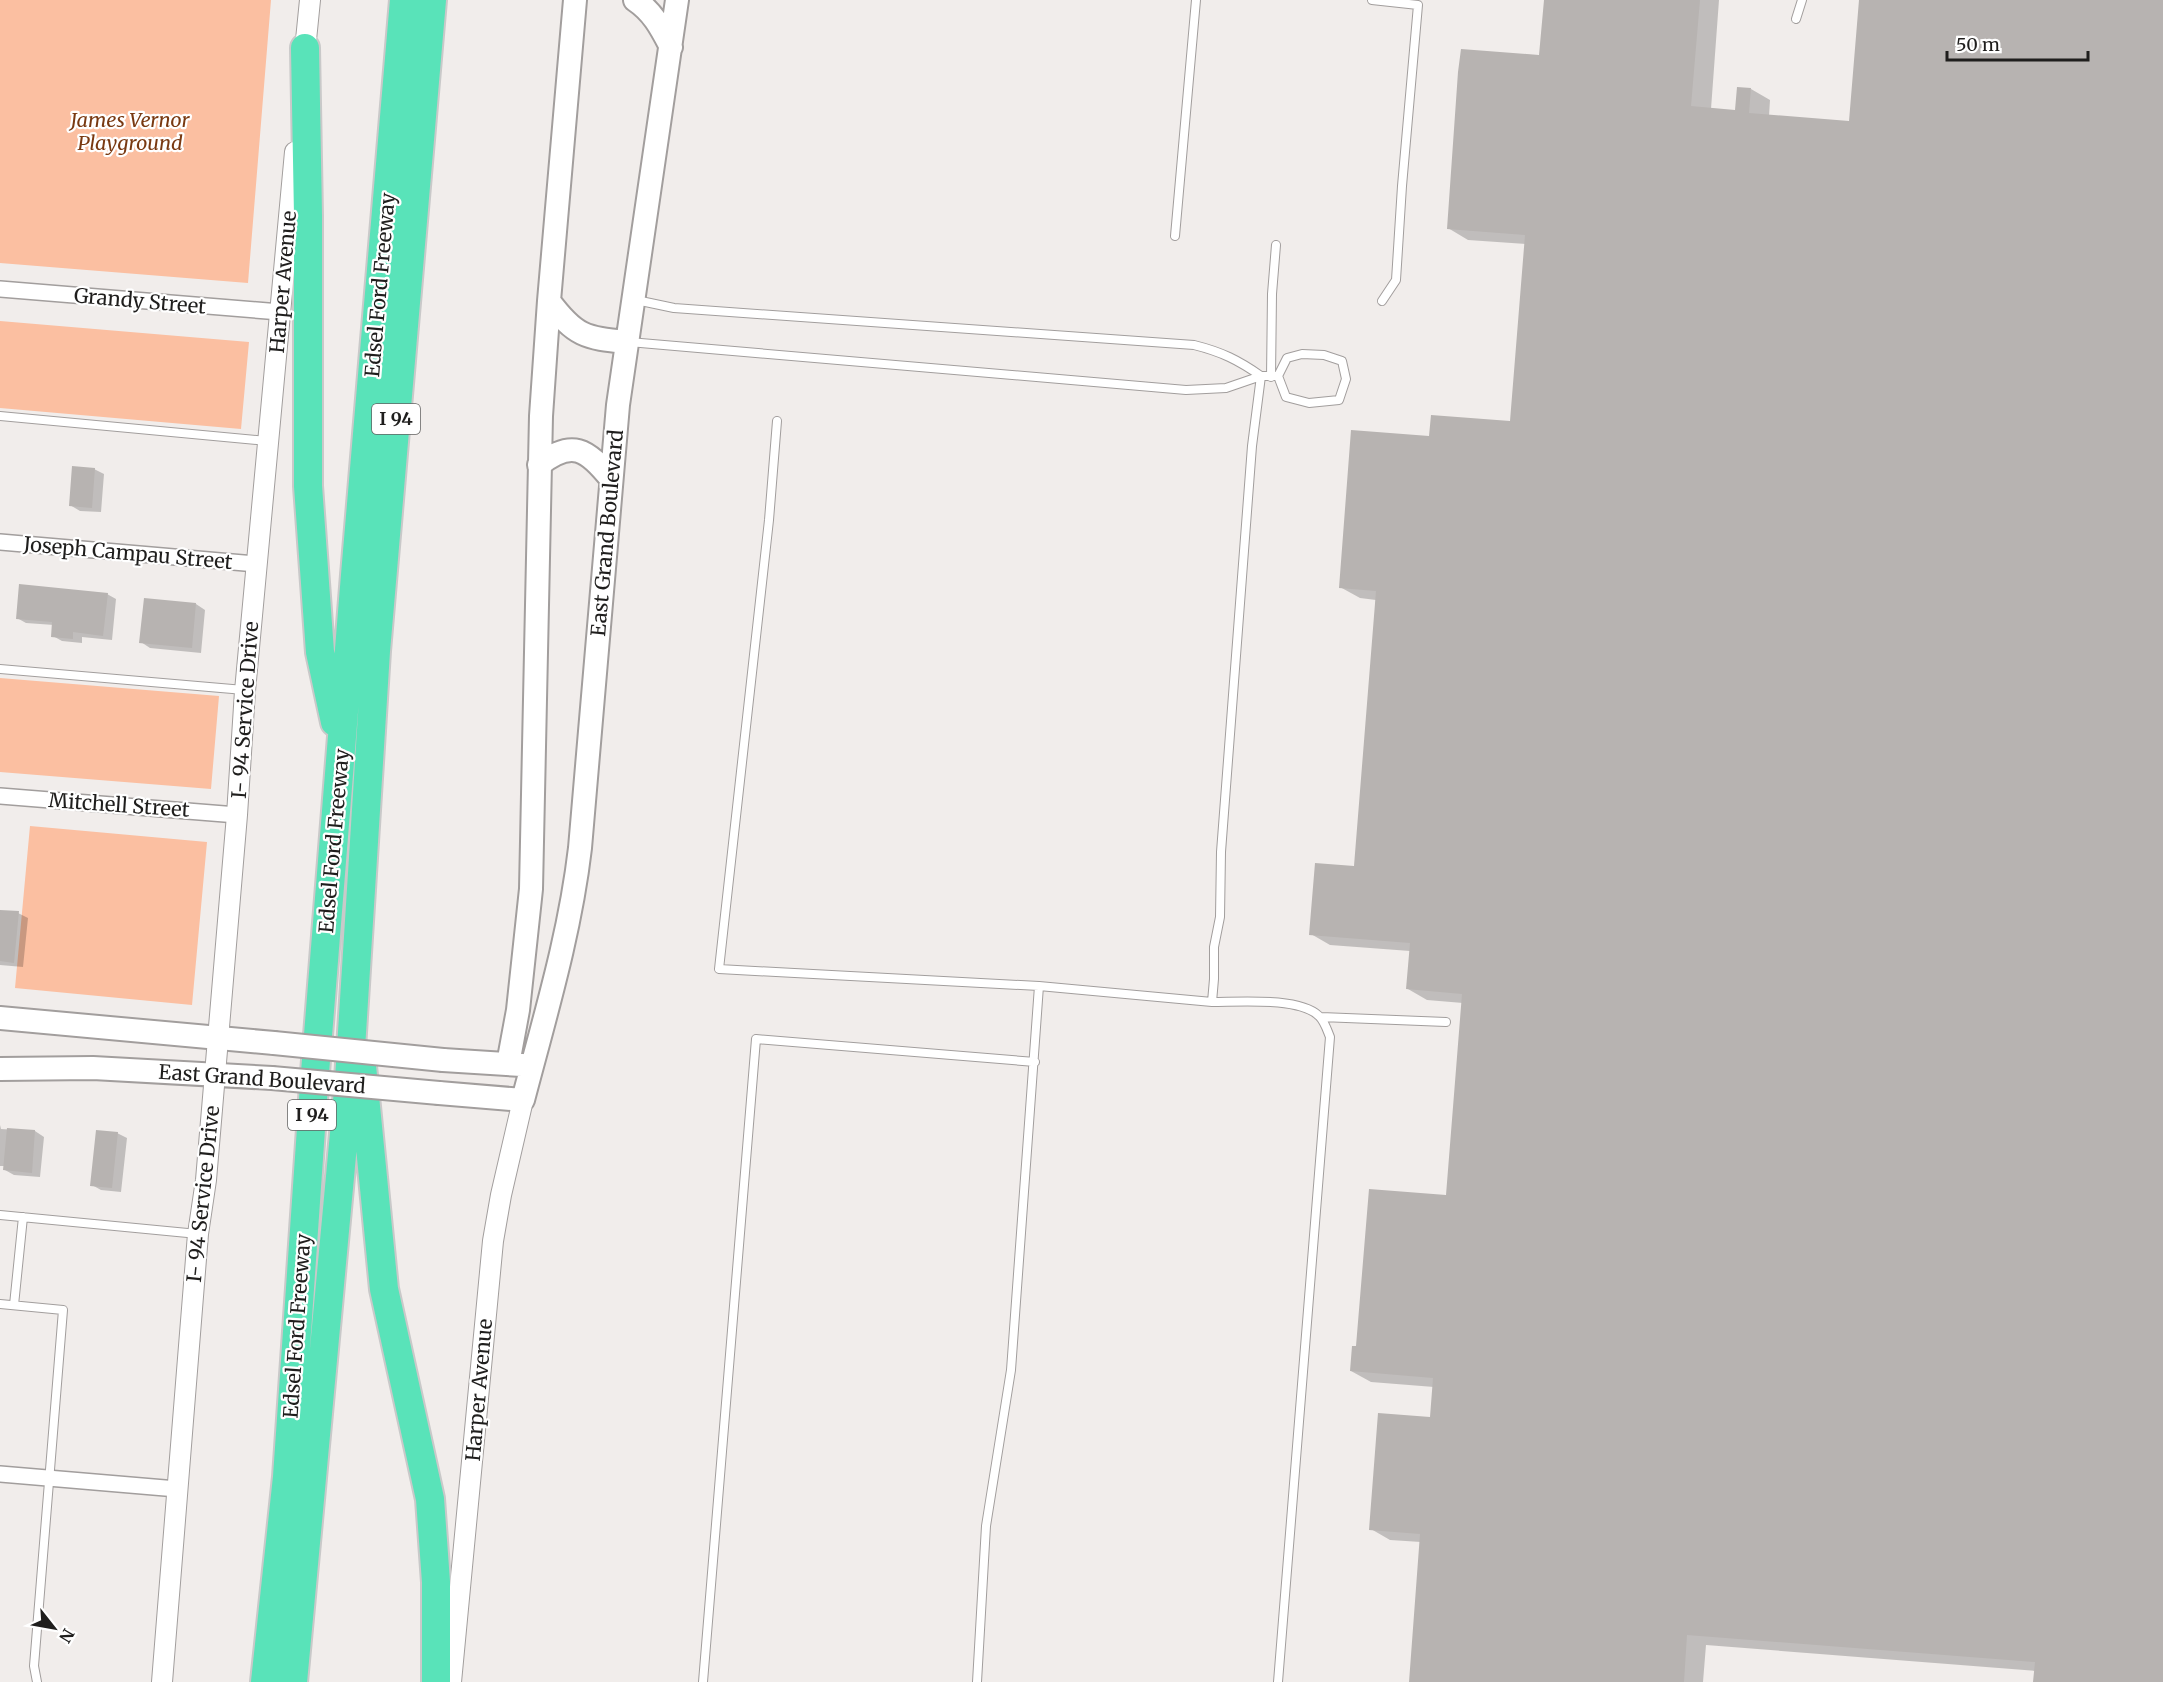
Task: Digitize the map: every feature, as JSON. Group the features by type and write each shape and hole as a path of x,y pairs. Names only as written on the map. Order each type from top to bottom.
{"highway":[{"name":"Edsel Ford Freeway","path":"265,1682 287,1477 314,1085 404,0"},
{"name":"Edsel Ford Freeway","path":"293,1682 349,1080 376,651 432,0"},
{"path":"305,48 308,216 308,486 320,652 342,754"},
{"path":"354,997 366,1096 384,1289 430,1499 436,1582 436,1682"},
{"path":"249,1682 287,1477"}],"main road":[{"path":"635,0 650,12 671,47"},
{"name":"East Grand Boulevard","path":"0,1069 93,1068 214,1074 523,1100 566,937 576,880 618,405 677,0"},
{"path":"508,1064 518,1010 531,890 539,465 543,377 577,2"},
{"path":"549,301 562,319 585,336 627,342"},
{"path":"539,465 552,455 570,449 589,455 611,478"},
{"name":"East Grand Boulevard","path":"0,1018 443,1060 532,1065"}],"street":[{"name":"Harper Avenue","path":"257,564 310,0"},
{"name":"Grandy Street","path":"0,289 280,312"},
{"name":"Joseph Campau Street","path":"0,542 257,564"},
{"name":"I- 94 Service Drive","path":"162,1682 198,1234 206,1180 257,564"},
{"name":"Mitchell Street","path":"0,796 237,815"},
{"name":"Harper Avenue","path":"451,1682 493,1241 523,1100"},
{"path":"0,1474 177,1489"}],"lane":[{"path":"1174,236 1196,0"},
{"path":"1372,0 1418,4 1395,280 1382,301"},
{"path":"1796,19 1802,0"},
{"path":"1275,376 1287,358 1302,354 1324,355 1342,361 1346,379 1339,400 1309,403 1286,397 1275,376 1272,294 1276,245"},
{"path":"633,299 674,308 1194,345 1228,355 1261,376"},
{"path":"627,342 1186,390 1226,388 1261,376 1275,376"},
{"path":"1212,1002 1214,947 1220,917 1221,852 1252,446 1261,376"},
{"path":"0,416 268,441"},
{"path":"777,421 769,520 719,969 1039,986 1212,1002 1297,1004 1312,1010 1321,1017 1330,1037 1278,1682"},
{"path":"0,669 245,691"},
{"path":"977,1682 986,1526 1011,1370 1039,986"},
{"path":"1321,1017 1446,1022"},
{"path":"703,1682 756,1039 1035,1062"},
{"path":"0,1215 198,1234"},
{"path":"14,1305 23,1217"},
{"path":"0,1304 63,1310 34,1666 37,1682"}],"green space":[{"name":"James Vernor Playground","path":"0,0 271,0 248,283 0,263"},
{"path":"0,321 249,342 241,429 0,408"},
{"path":"0,678 219,696 211,789 0,772"},
{"path":"30,826 207,842 192,1005 15,988"}],"building":[{"path":"1544,0 1700,0 1691,106 1735,110 1737,87 1751,88 1749,113 1849,121 1859,0 2163,0 2163,1682 2033,1682 2035,1662 1687,1635 1684,1682 1409,1682 1420,1534 1369,1530 1378,1413 1430,1417 1433,1378 1350,1371 1352,1346 1356,1346 1369,1189 1446,1195 1462,994 1406,989 1410,943 1309,935 1315,863 1354,866 1376,591 1339,588 1351,430 1429,436 1431,415 1510,421 1525,235 1447,229 1458,72 1461,49 1539,55"},
{"path":"72,466 95,468 92,508 69,506"},
{"path":"19,584 108,593 103,636 73,632 73,639 51,637 52,622 16,619"},
{"path":"144,598 196,603 192,648 139,643"},
{"path":"0,910 19,911 14,963 0,961"},
{"path":"7,1128 35,1130 32,1173 3,1170"},
{"path":"96,1130 118,1132 112,1188 90,1186"}]}
